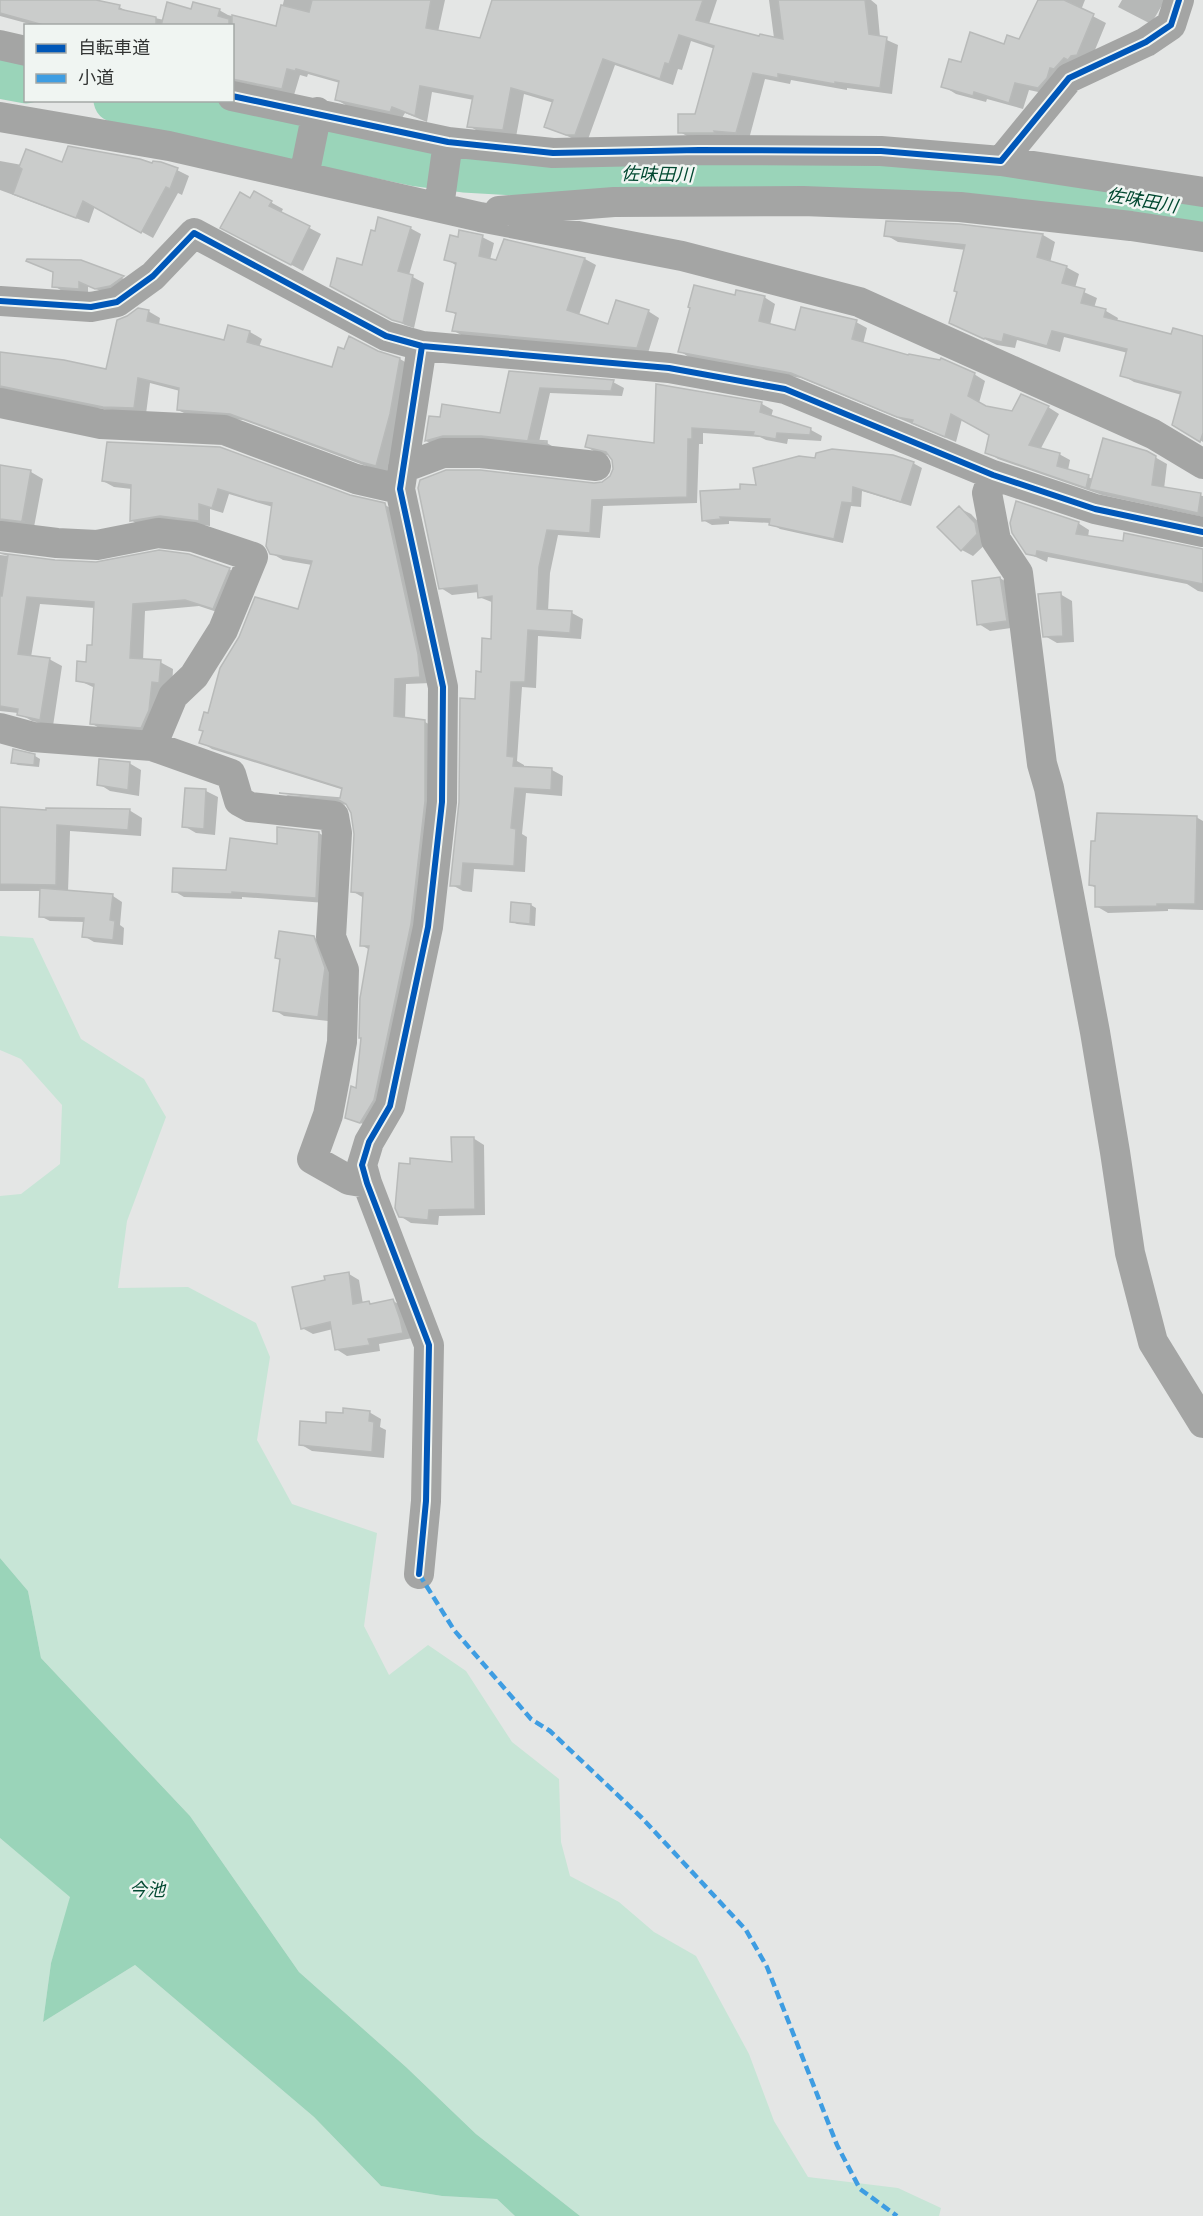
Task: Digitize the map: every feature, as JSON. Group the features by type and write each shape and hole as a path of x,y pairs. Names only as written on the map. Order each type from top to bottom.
{"street":[{"path":"1001,160 1069,78 1146,42 1171,25 1179,0"},
{"path":"0,45 24,51"},
{"path":"234,96 448,144 553,153 699,150 882,151 1001,160 1203,192"},
{"path":"304,172 316,116"},
{"path":"0,117 304,172 448,206 682,256 859,302 1153,434 1203,464"},
{"path":"448,144 448,206"},
{"path":"448,206 803,201 960,207 1131,226 1203,237"},
{"path":"0,301 91,307 117,303 153,276 194,233 386,336 422,346 669,368 785,389 993,475 1095,509 1203,532"},
{"path":"419,1574 426,1501 429,1345 367,1184 362,1165 369,1142 390,1106 428,927 442,802 443,687 401,478 422,346"},
{"path":"0,403 101,424 224,430 356,479 401,478 443,453 481,453 596,466"},
{"path":"993,475 987,493 996,540 1018,573 1042,764 1049,788 1095,1032 1116,1152 1130,1253 1153,1342 1203,1423"},
{"path":"0,536 97,545 158,533 193,537 253,557 223,630 194,676 173,696 152,746"},
{"path":"0,728 33,737 152,746 231,774 239,801 250,807 334,816 337,834 331,937 344,970 342,1042 328,1115 312,1159 350,1180 367,1184"}],"shaded area":[{"path":"0,936 33,938 81,1039 144,1079 166,1117 127,1221 118,1288 188,1287 256,1323 270,1357 257,1440 292,1504 377,1533 364,1626 389,1675 428,1645 466,1671 512,1742 559,1779 561,1842 570,1876 619,1902 654,1932 696,1956 749,2054 774,2121 808,2177 898,2188 941,2208 939,2216 580,2216 476,2134 406,2067 299,1972 190,1816 41,1658 28,1591 0,1558 0,1196 21,1194 60,1164 62,1105 21,1059 0,1050"},
{"path":"0,1838 71,1897 51,1963 43,2022 135,1965 314,2117 381,2186 442,2196 497,2199 515,2216 0,2216"}],"water":[{"name":"今池","path":"0,1558 28,1591 41,1658 190,1816 299,1972 406,2067 476,2134 580,2216 515,2216 497,2199 442,2196 381,2186 314,2117 135,1965 43,2022 51,1963 70,1897 0,1838"}],"building":[{"path":"0,0 96,0 120,5 119,9 156,17 156,24 40,24 0,13"},
{"path":"312,0 431,0 426,28 480,38 492,0 703,0 696,20 759,36 760,34 783,39 778,0 865,0 869,34 887,37 880,88 835,82 835,84 778,74 778,78 753,73 736,133 714,131 715,133 678,133 678,114 695,114 714,46 679,35 669,64 665,63 660,79 603,59 575,135 566,135 544,127 553,100 511,88 503,130 467,127 473,96 420,86 415,116 392,107 390,112 335,100 339,81 296,69 295,71 287,69 282,89 234,79 232,15 276,26 281,5 309,12"},
{"path":"1038,0 1064,0 1094,14 1077,55 1071,56 1068,60 1064,58 1054,69 1050,68 1047,78 1038,88 1015,83 1009,103 974,92 973,96 941,87 949,59 961,62 970,32 1004,44 1007,35 1019,39"},
{"path":"167,2 191,9 193,2 220,9 218,16 229,19 229,24 162,24"},
{"path":"68,146 152,163 153,161 161,162 178,168 170,189 166,187 141,233 83,201 76,218 13,194 26,149 62,162"},
{"path":"254,191 272,201 269,206 310,226 291,265 220,228 240,192 250,198"},
{"path":"378,217 411,227 398,271 413,275 403,323 392,320 330,286 337,258 362,265 371,230 375,231"},
{"path":"886,221 959,224 1043,234 1037,257 1067,266 1062,283 1085,289 1081,303 1106,309 1104,317 1171,334 1173,328 1203,336 1203,433 1200,442 1172,425 1181,392 1120,376 1127,349 1052,331 1047,346 1004,334 1002,342 984,339 949,323 965,245 884,236"},
{"path":"459,230 483,235 479,256 496,260 504,239 585,258 567,310 608,324 616,300 649,310 637,348 452,331 456,313 446,311 456,263 444,260 450,235 458,237"},
{"path":"27,259 81,260 124,276 110,286 95,289 79,282 79,289 52,287 53,272 26,261"},
{"path":"694,285 735,295 736,290 765,296 759,321 795,330 801,307 857,320 852,339 908,355 940,360 941,358 975,373 968,396 986,406 1012,411 1021,394 1049,406 1029,445 1060,453 1057,466 1089,475 1086,488 985,453 989,435 951,414 945,437 912,423 913,420 897,417 791,373 678,352"},
{"path":"138,308 149,310 147,321 224,340 228,325 250,331 247,342 332,367 338,347 344,349 349,336 378,351 400,358 390,414 376,466 230,414 177,410 179,388 138,378 134,408 103,407 0,386 0,352 64,360 106,369 117,320"},
{"path":"509,371 614,380 611,391 540,388 528,440 547,441 547,443 481,436 443,436 425,441 429,416 440,417 442,404 500,413"},
{"path":"656,384 762,402 760,412 811,428 810,435 777,433 776,439 753,435 754,432 692,428 692,439 688,439 687,497 592,500 590,533 547,530 539,567 537,609 572,611 570,633 528,630 525,682 511,682 507,756 514,757 513,766 552,768 551,790 515,788 511,828 516,829 514,866 463,863 461,886 450,886 459,802 460,698 475,699 476,671 481,672 482,638 491,639 492,596 478,598 477,585 439,589 418,488 420,480 446,470 480,470 602,482 610,476 613,469 612,460 606,452 585,447 588,435 654,443"},
{"path":"1103,438 1147,451 1156,456 1152,485 1201,493 1198,513 1089,489"},
{"path":"107,442 220,447 350,495 385,503 418,654 420,677 395,679 394,716 425,720 425,801 411,924 374,1100 360,1123 345,1118 351,1086 356,1088 361,1038 359,1038 360,998 369,946 360,946 363,893 351,892 354,834 351,813 346,804 337,799 279,793 340,798 342,788 199,743 203,731 199,730 204,712 208,713 220,668 239,637 255,597 298,609 312,561 270,554 266,546 272,503 257,501 218,489 212,508 199,504 199,521 160,516 130,521 131,485 102,481"},
{"path":"832,449 893,455 914,462 901,502 853,487 852,503 842,502 834,539 769,525 770,519 720,517 721,519 702,521 700,491 740,489 740,484 756,485 753,468 799,456 815,458 816,453"},
{"path":"0,465 31,470 22,521 25,522 0,519"},
{"path":"1016,501 1079,522 1076,534 1123,541 1124,533 1203,549 1203,584 1037,551 1036,556 1026,554 1012,533 1010,523"},
{"path":"959,506 975,523 977,534 961,551 937,527"},
{"path":"159,550 189,554 230,568 213,609 185,600 133,604 130,658 161,660 159,683 152,682 149,710 141,728 90,724 94,684 76,681 77,661 86,662 87,645 92,645 94,602 27,597 18,654 50,658 40,720 17,715 18,709 0,706 0,596 2,596 8,555 0,553 55,560 96,562"},
{"path":"1000,577 1007,621 977,625 972,581"},
{"path":"1061,592 1063,636 1043,637 1038,594"},
{"path":"13,749 35,754 34,765 11,763"},
{"path":"99,759 130,762 128,790 97,785"},
{"path":"185,788 206,789 204,829 182,827"},
{"path":"0,807 46,810 46,808 130,809 128,830 57,825 56,885 0,884"},
{"path":"1097,813 1197,816 1195,904 1095,907 1095,886 1089,885 1091,841 1095,841"},
{"path":"277,827 319,832 316,898 232,892 232,894 172,892 173,868 226,870 230,838 277,844"},
{"path":"40,888 113,894 110,920 115,921 113,940 82,937 84,918 39,917"},
{"path":"511,902 531,904 530,924 510,922"},
{"path":"279,931 314,936 325,968 318,1017 273,1011 280,959 275,958"},
{"path":"451,1137 474,1137 475,1209 429,1210 428,1220 399,1217 395,1208 399,1163 410,1164 410,1158 452,1162"},
{"path":"349,1272 353,1304 369,1301 370,1304 393,1299 403,1333 368,1339 370,1345 335,1350 330,1322 301,1329 292,1287 325,1280 324,1276"},
{"path":"343,1408 370,1411 369,1421 374,1422 372,1452 299,1445 300,1421 326,1423 326,1412 343,1413"}],"waterway":[{"name":"佐味田川","path":"0,76 24,81"},
{"name":"佐味田川","path":"125,102 417,164 464,170 516,173 991,181 1069,188 1203,210"}],"marked path":[{"path":"419,1574 454,1630 531,1719 550,1731 642,1818 746,1930 767,1967 837,2145 860,2189 897,2216"}],"cycle path":[{"path":"234,96 448,142 553,153 699,150 881,151 1001,161 1069,78 1146,42 1171,25 1179,0"},
{"path":"0,301 91,307 117,302 153,276 194,233 386,336 422,346 669,368 785,389 993,475 1095,509 1203,532"},
{"path":"419,1574 426,1501 429,1345 362,1165 369,1142 390,1106 428,927 442,802 443,687 400,489 422,346"}]}
